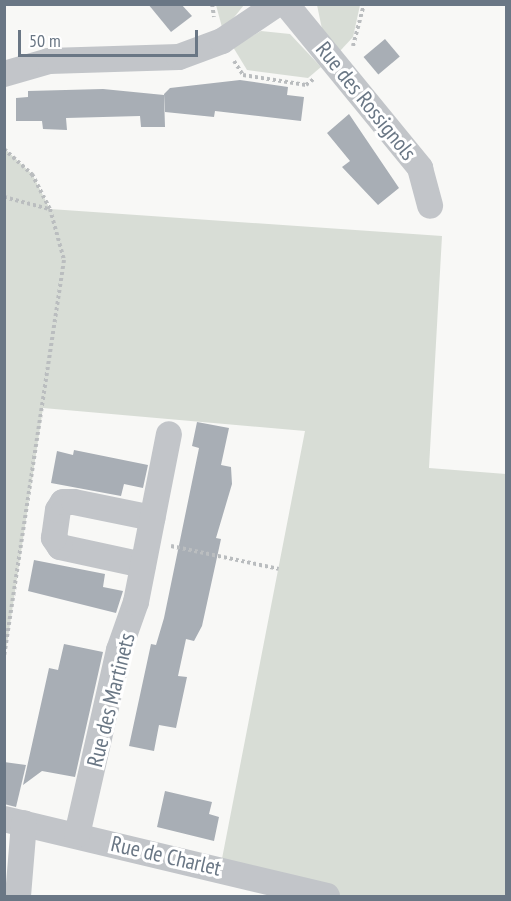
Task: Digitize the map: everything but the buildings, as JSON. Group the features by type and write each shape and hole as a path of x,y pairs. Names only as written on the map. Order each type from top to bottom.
{"street":[{"path":"4,74 49,61 165,60 222,41 277,4"},
{"name":"Rue des Rossignols","path":"286,4 420,168 430,206"},
{"name":"Rue des Martinets","path":"77,835 143,565 169,434"},
{"path":"143,565 60,546 54,538 58,510 63,502 74,502 152,518"},
{"path":"14,821 18,897"},
{"name":"Rue de Charlet","path":"14,821 327,897"}],"path":[{"path":"212,4 222,41 243,75 306,85 335,63 357,42 364,4"},
{"path":"4,149 32,174 50,209 64,260 4,657"},
{"path":"4,197 50,209"},
{"path":"177,548 279,568"}],"shaded area":[{"path":"216,5 244,5 223,31"},
{"path":"317,5 360,5 353,37 340,51 322,29"},
{"path":"261,31 290,34 321,67 308,78 247,70 233,47"},
{"path":"5,149 32,174 50,209 442,236 429,468 506,474 506,896 327,896 220,869 305,431 43,408 5,657"}]}
